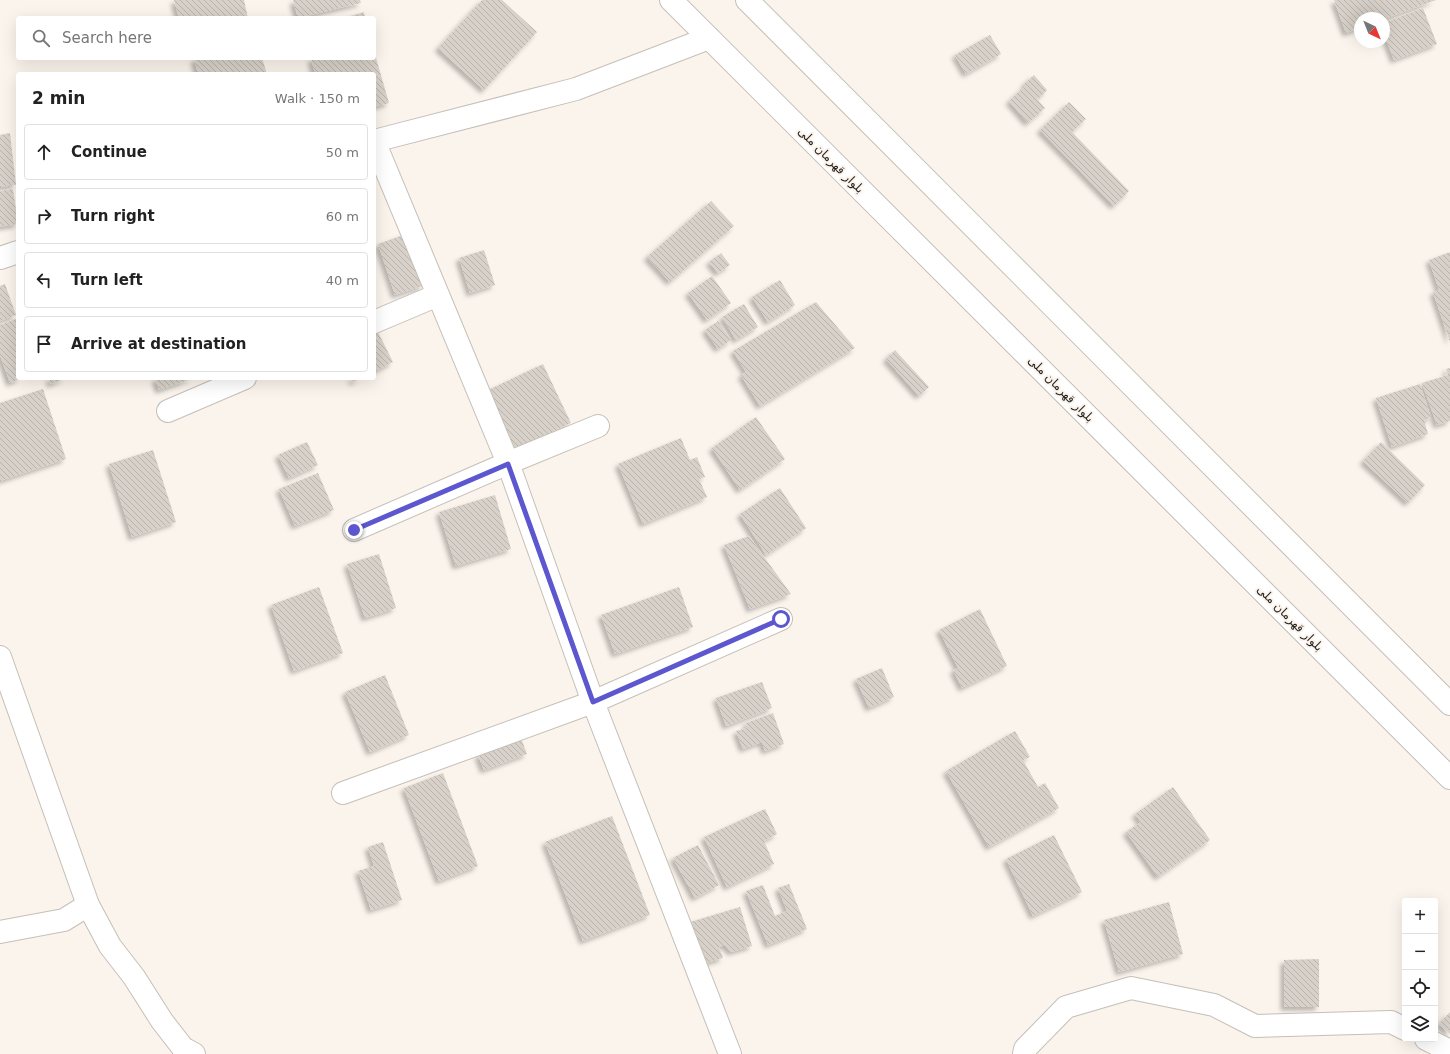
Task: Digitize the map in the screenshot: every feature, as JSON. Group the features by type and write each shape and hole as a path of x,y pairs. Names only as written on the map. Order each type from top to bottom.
{"main road":[{"name":"بلوار قهرمان ملی","path":"671,0 1450,778"},
{"path":"747,0 1450,704"},
{"path":"376,140 576,89 709,38"},
{"path":"376,146 508,464 593,702 730,1054"},
{"path":"0,258 16,253"},
{"path":"376,321 438,295"},
{"path":"168,411 240,380"},
{"path":"354,530 598,426"},
{"path":"343,793 593,702 781,619"},
{"path":"0,657 88,905 110,946 134,977 162,1021 183,1048 194,1054"},
{"path":"0,932 64,920 88,905"},
{"path":"1024,1054 1025,1049 1066,1007 1131,988 1214,1005 1255,1026 1391,1022 1402,1028"},
{"path":"1432,1042 1450,1051"}],"building":[{"path":"174,0 244,0 248,16 178,16"},
{"path":"293,0 360,0 361,3 306,16 297,16"},
{"path":"482,0 502,0 537,32 484,90 438,48"},
{"path":"1334,0 1436,0 1390,17 1390,12 1354,12 1354,30 1346,33"},
{"path":"1423,8 1437,44 1394,60 1389,48 1390,21"},
{"path":"364,12 365,16 351,16"},
{"path":"990,35 1001,54 966,74 955,55"},
{"path":"376,58 389,103 376,106 376,72 314,72 312,60 376,60"},
{"path":"194,60 263,60 266,72 198,72"},
{"path":"1034,75 1047,90 1038,99 1024,84"},
{"path":"1025,86 1045,108 1028,123 1009,101"},
{"path":"1069,102 1086,119 1072,132 1129,191 1114,206 1040,130"},
{"path":"10,133 16,185 0,187 0,135"},
{"path":"13,189 16,210 16,224 0,227 0,191"},
{"path":"711,201 734,226 670,282 647,257"},
{"path":"406,234 423,286 395,295 378,244"},
{"path":"484,250 495,285 470,293 459,258"},
{"path":"1450,252 1450,342 1433,292 1439,290 1429,260"},
{"path":"721,253 730,265 718,273 709,262"},
{"path":"712,276 731,303 707,320 688,293"},
{"path":"780,280 795,305 768,322 752,297"},
{"path":"5,284 16,315 0,321 0,286"},
{"path":"816,302 855,348 760,406 741,375 746,372 733,351"},
{"path":"744,304 758,327 736,340 722,317"},
{"path":"16,319 16,380 18,380 10,383 0,355 0,325"},
{"path":"718,321 731,340 718,349 705,330"},
{"path":"377,330 393,362 376,371"},
{"path":"895,350 929,387 919,396 886,359"},
{"path":"543,364 571,423 514,449 486,391"},
{"path":"1450,368 1450,421 1437,425 1422,383 1448,375 1446,369"},
{"path":"50,380 62,380 51,384"},
{"path":"156,380 188,380 159,390"},
{"path":"1420,384 1431,418 1424,420 1428,434 1392,447 1376,398"},
{"path":"43,389 66,459 0,481 0,403"},
{"path":"756,417 785,459 740,490 712,448"},
{"path":"681,438 690,460 697,457 705,477 699,479 707,497 643,524 618,464"},
{"path":"307,442 318,465 289,478 278,455"},
{"path":"1381,442 1425,485 1408,503 1363,461"},
{"path":"153,450 176,522 132,537 109,464"},
{"path":"318,473 334,510 295,526 279,489"},
{"path":"780,488 806,528 766,555 740,514"},
{"path":"495,495 511,549 456,566 439,512"},
{"path":"749,536 791,594 750,609 724,545"},
{"path":"379,554 396,608 365,618 347,564"},
{"path":"319,587 343,653 294,671 271,605"},
{"path":"679,587 693,627 615,654 601,615"},
{"path":"980,609 1007,666 962,688 953,670 958,668 939,630"},
{"path":"882,668 894,697 869,708 856,679"},
{"path":"385,675 409,735 370,752 345,692"},
{"path":"762,682 772,708 726,726 716,698"},
{"path":"773,713 784,744 765,751 762,742 743,749 736,731 747,728 746,723"},
{"path":"1015,731 1030,757 1023,760 1038,787 1045,783 1059,808 989,847 946,771"},
{"path":"521,738 527,754 484,770 478,755"},
{"path":"443,773 478,866 439,881 404,788"},
{"path":"1173,787 1210,840 1158,877 1126,832 1141,822 1135,814"},
{"path":"765,809 777,834 764,841 774,864 727,887 704,837"},
{"path":"612,816 650,915 583,941 545,842"},
{"path":"1054,835 1082,892 1033,916 1006,859"},
{"path":"383,842 402,900 371,910 358,871 374,866 368,847"},
{"path":"698,845 719,885 695,898 673,858"},
{"path":"789,884 807,929 768,945 746,891 763,885 775,916 787,911 778,888"},
{"path":"1169,902 1183,954 1119,972 1104,920"},
{"path":"740,907 752,946 731,952 725,945 719,947 723,958 700,965 687,923"},
{"path":"1319,959 1319,1007 1284,1007 1284,960"},
{"path":"1450,1012 1450,1034 1439,1024"}],"route":[{"path":"354,530 508,464 593,702 781,619"}]}
